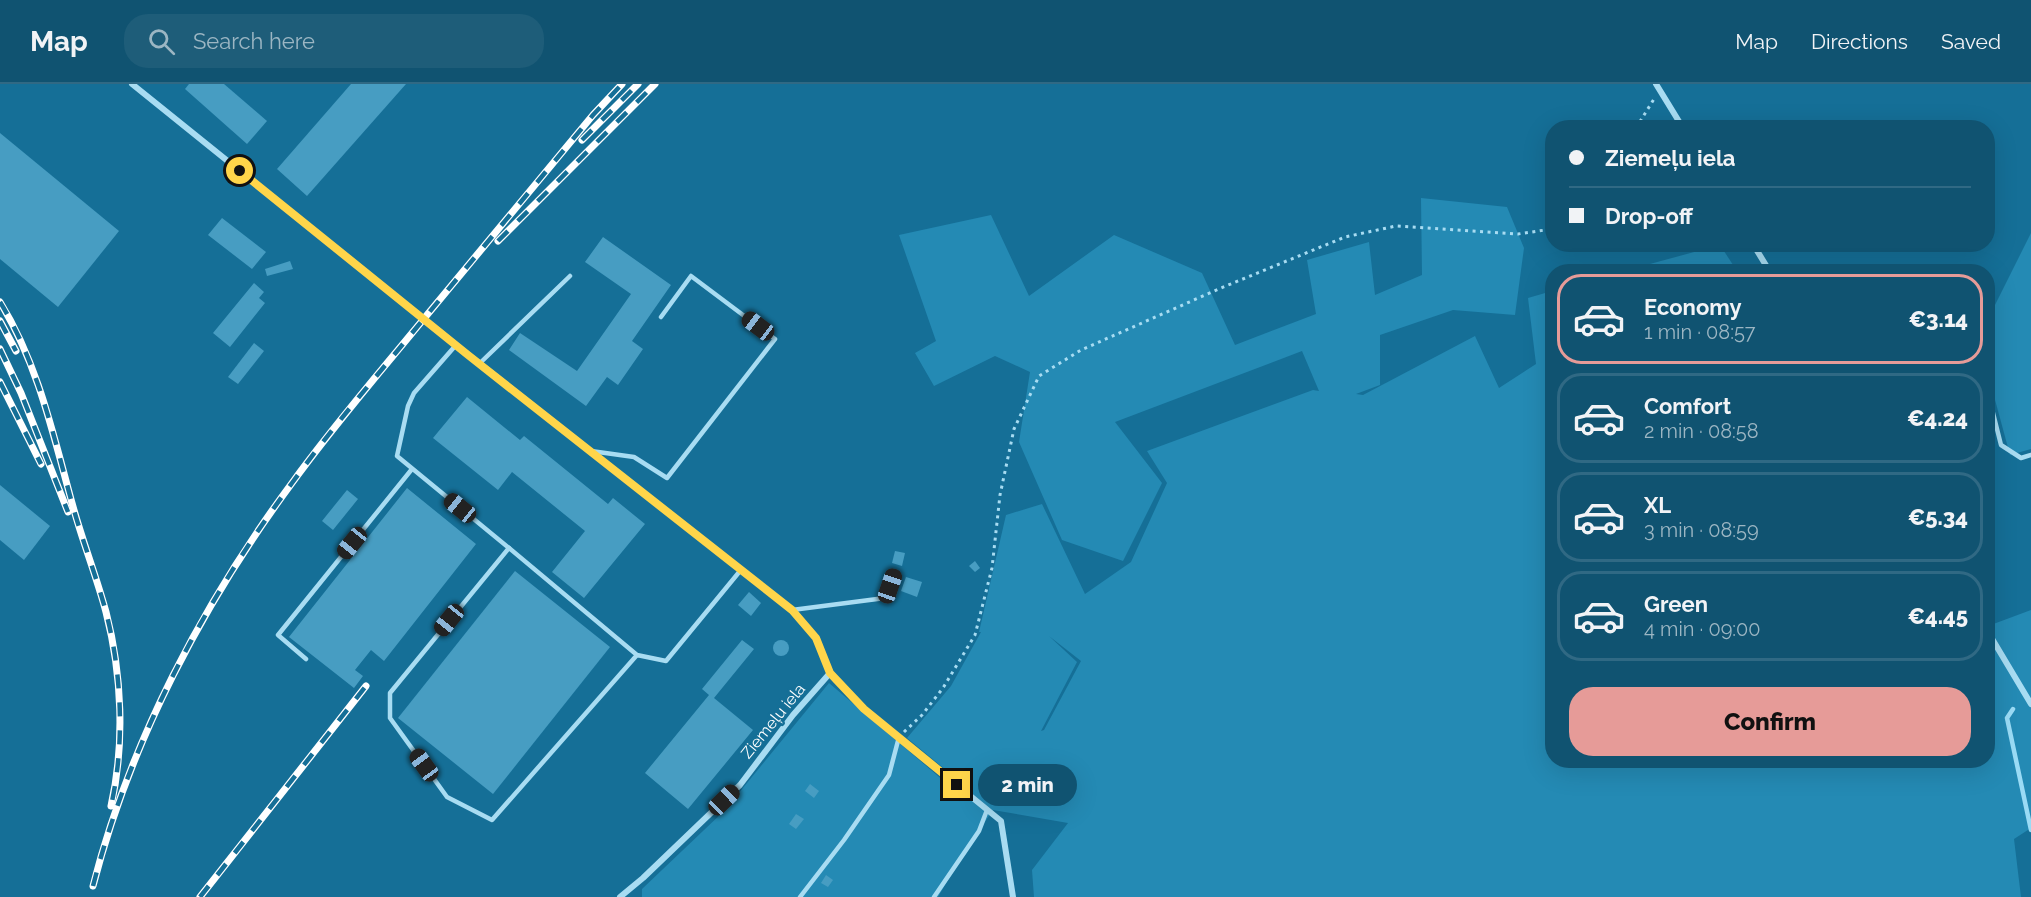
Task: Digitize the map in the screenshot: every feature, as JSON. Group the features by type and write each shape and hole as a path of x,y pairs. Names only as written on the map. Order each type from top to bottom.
{"street":[{"path":"132,84 479,364 792,610 816,638 830,673 864,709 1001,821 1013,897"},
{"path":"1656,84 1678,120"},
{"path":"1995,644 2031,704"},
{"name":"Ziemeļu iela","path":"620,897 644,878 740,785 793,715 830,673"}],"lane":[{"path":"479,364 570,276"},
{"path":"589,450 634,457 666,478 775,339 691,276 661,317"},
{"path":"456,345 414,393 408,406 397,456 637,655 666,661 740,571"},
{"path":"1995,421 2001,445 2021,458 2031,455"},
{"path":"306,659 278,635 412,469"},
{"path":"508,548 390,693 390,718 447,797 492,820 637,655"},
{"path":"792,610 885,598 894,573"},
{"path":"800,897 844,840 889,775 899,737"},
{"path":"934,897 979,831 987,810"}],"path":[{"path":"1641,120 1653,99 1662,93"},
{"path":"899,737 922,715 943,688 975,635 992,568 1000,495 1014,429 1039,376 1081,350 1221,288 1345,237 1396,226 1518,234 1545,230"}],"shaded area":[{"path":"1421,198 1507,207 1524,248 1515,315 1453,310 1380,335 1380,385 1356,394 1363,395 1475,336 1499,388 1536,364 1528,298 1545,293 1545,768 1995,768 1995,623 2031,610 2031,828 2014,839 2021,897 1034,897 1032,870 1068,823 993,810 963,854 938,897 642,897 642,889 724,811 829,683 952,788 958,780 907,738 951,686 981,632 979,632 1006,515 1042,504 1085,594 1131,562 1167,483 1147,451 1313,390 1319,391 1302,351 1115,422 1162,483 1123,561 1062,540 1019,442 1030,372 995,356 934,386 915,353 936,341 899,235 991,215 1029,296 1114,235 1202,273 1235,345 1316,314 1307,260 1369,242 1375,295 1422,275","holes":["1049,636 1081,661 1044,730 1041,731 1077,662"]},
{"path":"2031,233 2031,449 2010,455 1995,400 1995,305"},
{"path":"1694,252 1725,252 1732,264 1650,264"}],"building":[{"path":"189,84 224,84 267,121 247,144 185,89"},
{"path":"351,84 406,84 307,196 277,169"},
{"path":"0,133 119,231 58,307 0,259"},
{"path":"222,218 266,252 252,269 208,235"},
{"path":"603,237 671,285 632,341 643,349 618,385 607,377 586,406 509,350 520,333 577,371 631,294 585,262"},
{"path":"290,261 293,269 267,276 265,269"},
{"path":"254,283 264,292 259,298 265,303 230,347 213,333"},
{"path":"254,343 264,351 238,384 228,377"},
{"path":"467,397 520,440 524,436 608,504 613,498 645,524 584,598 552,572 585,531 512,472 498,490 433,438"},
{"path":"0,485 50,526 24,560 0,540"},
{"path":"407,488 476,544 384,661 371,650 355,670 363,676 354,688 289,637"},
{"path":"347,490 358,499 333,530 322,521"},
{"path":"895,551 905,553 902,566 892,563"},
{"path":"975,561 980,568 975,572 969,566"},
{"path":"515,571 610,647 493,794 398,718"},
{"path":"906,577 922,582 917,597 901,591"},
{"path":"749,592 761,603 751,616 738,605"},
{"path":"742,640 754,649 714,698 753,730 688,809 645,773 709,695 702,689"},
{"path":"781,640 787,642 789,648 787,654 781,656 775,654 773,648 775,642"},
{"path":"810,784 819,791 814,798 805,791"},
{"path":"796,814 804,819 796,829 789,824"},
{"path":"826,875 833,880 828,887 821,883"}],"waterway":[{"path":"2013,709 2007,718 2031,830"}],"railway":[{"path":"93,886 127,779 149,727 200,625 259,529 353,404 593,115 622,84"},
{"path":"582,140 638,84"},
{"path":"498,241 655,84"},
{"path":"0,302 25,350 43,400 106,612 116,660 120,709 118,758 111,806"},
{"path":"0,321 16,351"},
{"path":"0,349 21,393 68,512"},
{"path":"0,382 41,464"},
{"path":"200,897 366,686"}],"route":[{"path":"240,171 468,355 792,610 816,638 830,673 864,709 957,785"}]}
